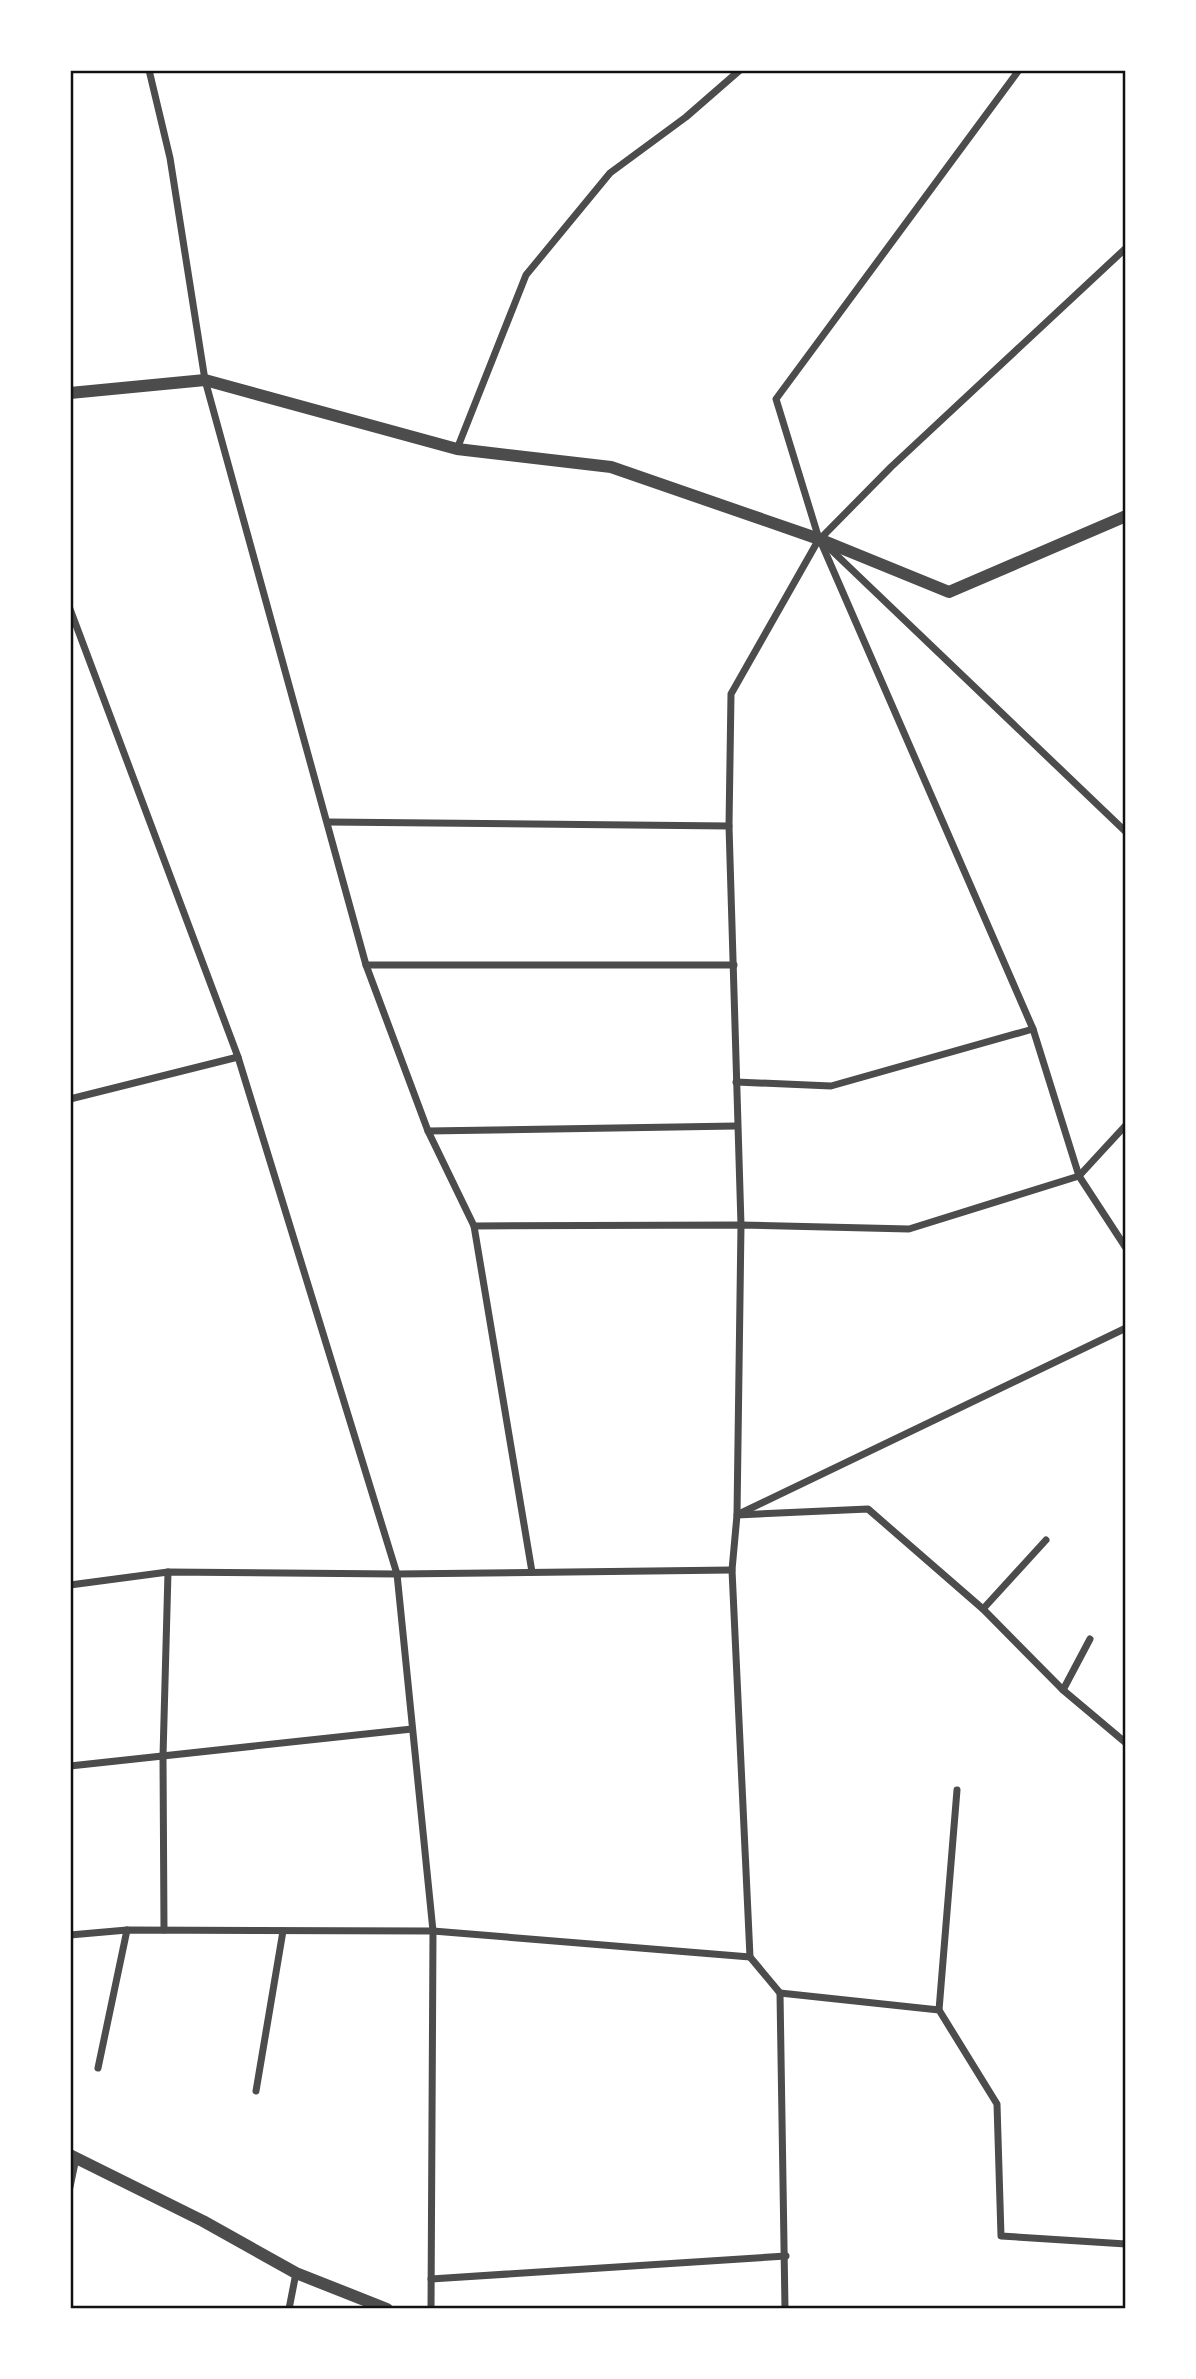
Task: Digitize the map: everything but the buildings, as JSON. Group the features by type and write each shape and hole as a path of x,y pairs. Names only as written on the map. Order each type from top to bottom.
{"street":[{"path":"149,70 170,158 205,380 366,965 428,1131 474,1226 532,1572"},
{"path":"457,449 527,275 610,173 686,117 740,70"},
{"path":"1019,70 776,399 820,539 1033,1029 1079,1176 1126,1248"},
{"path":"785,2309 780,1993 750,1957 732,1570 737,1515 741,1225 729,825 731,694 820,539 891,467 1126,248"},
{"path":"70,393 205,380 457,449 611,467 820,539 949,592 1126,516"},
{"path":"820,539 1126,832"},
{"path":"70,609 238,1057 397,1574 433,1931 431,2309"},
{"path":"328,822 729,825"},
{"path":"366,965 734,965"},
{"path":"736,1082 831,1086 1033,1029"},
{"path":"70,1099 238,1057"},
{"path":"474,1226 741,1225 909,1229 1079,1176 1126,1125"},
{"path":"428,1131 736,1126"},
{"path":"737,1515 1126,1328"},
{"path":"737,1515 868,1509 983,1609 1063,1690 1126,1743"},
{"path":"983,1609 1046,1541"},
{"path":"70,1585 168,1572 397,1574 732,1570"},
{"path":"164,1930 163,1756 168,1572"},
{"path":"1063,1690 1090,1639"},
{"path":"70,1766 412,1730"},
{"path":"957,1790 939,2010 997,2104 1000,2236 1126,2244"},
{"path":"70,1936 128,1930 433,1931 750,1957"},
{"path":"98,2068 128,1930"},
{"path":"256,2091 284,1931"},
{"path":"780,1993 939,2010"},
{"path":"70,2187 73,2156 203,2221 296,2273 387,2309"},
{"path":"431,2278 786,2256"},
{"path":"289,2309 296,2273"}]}
